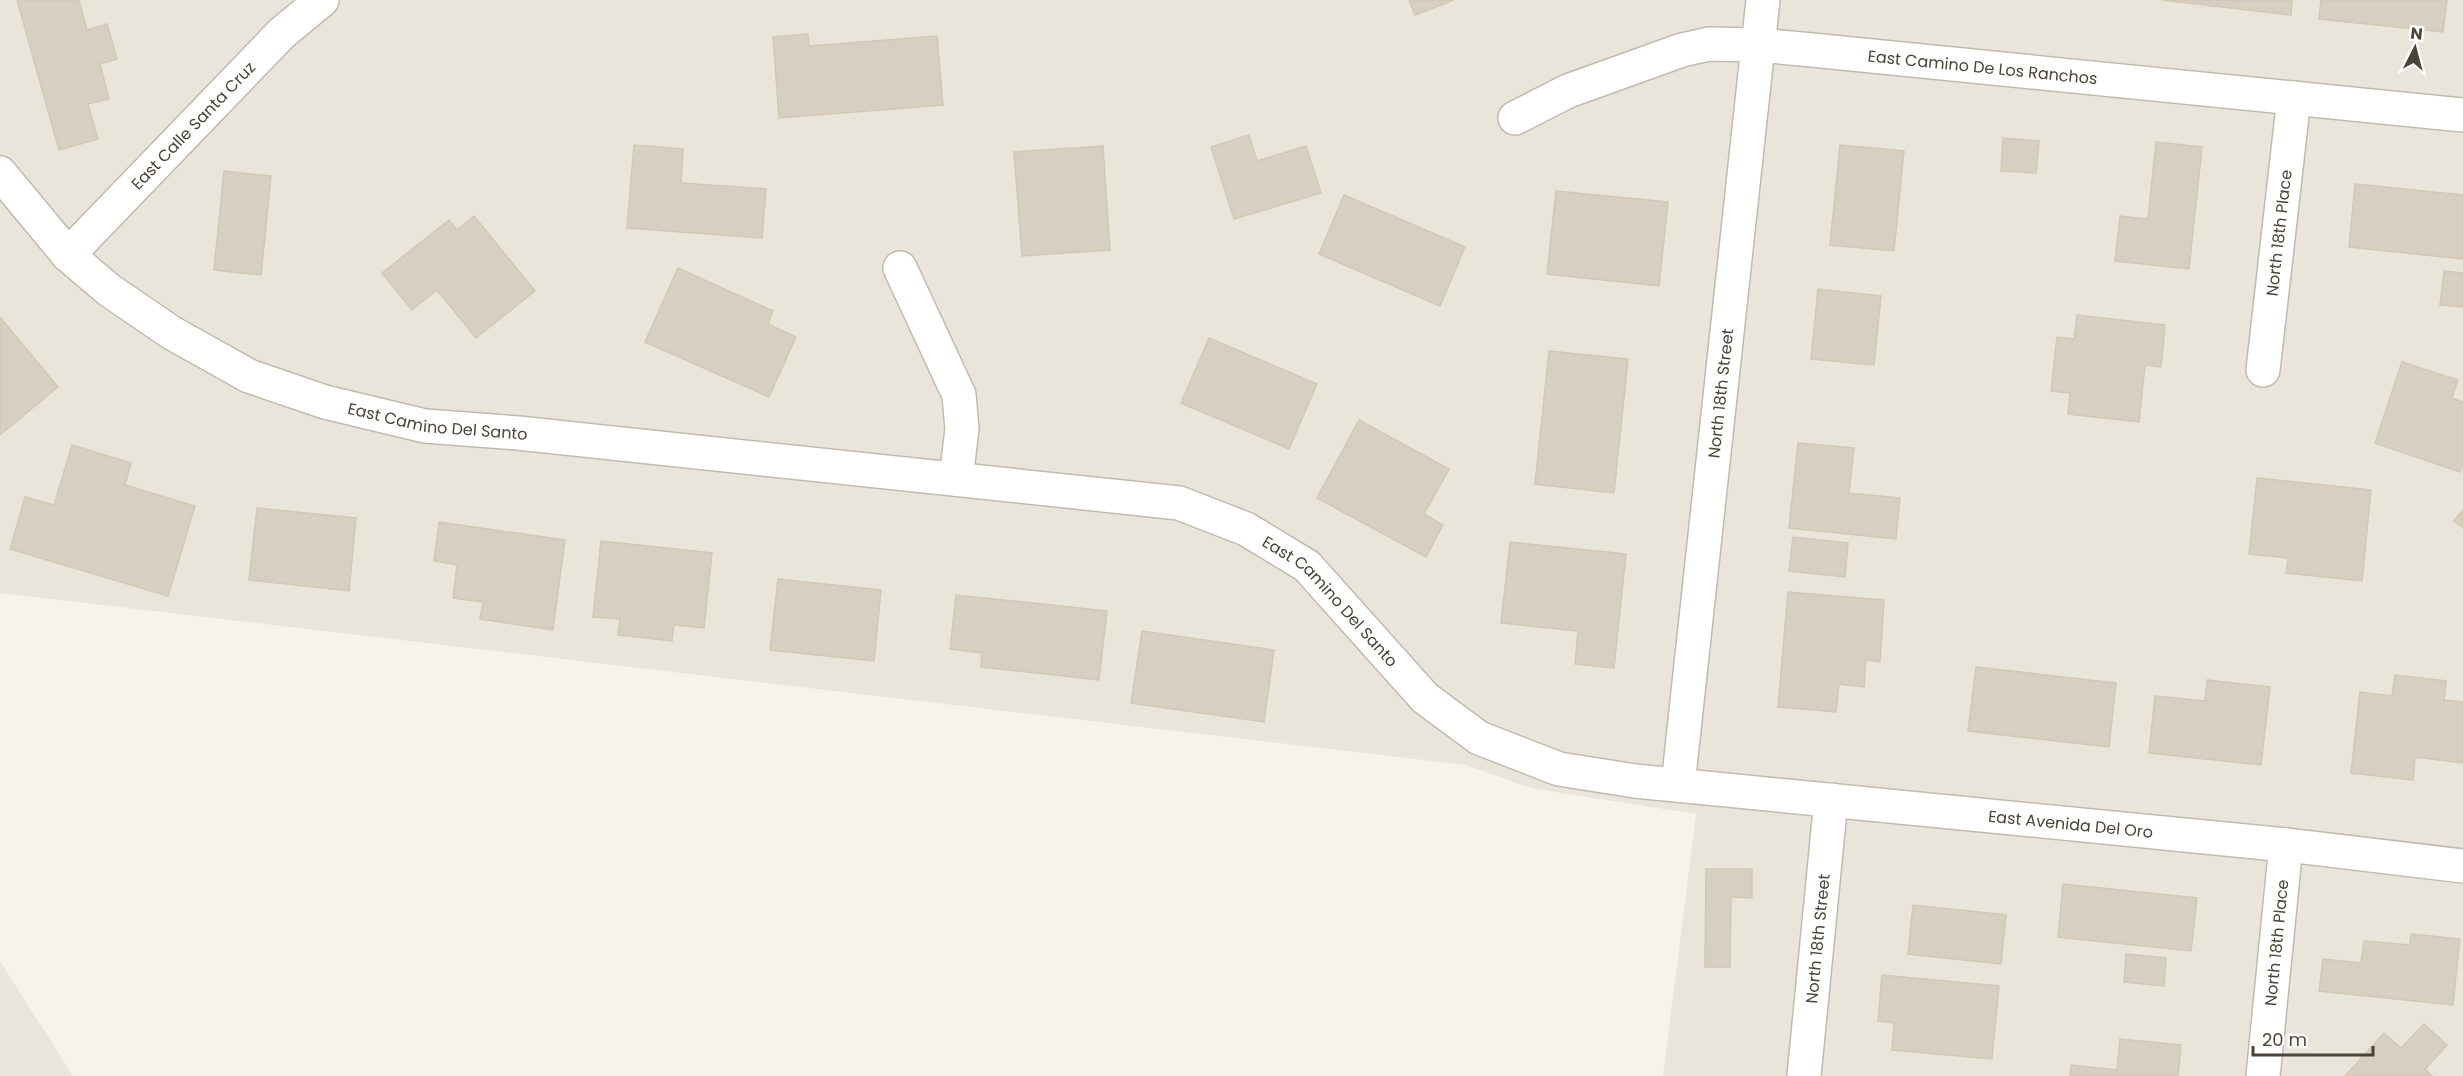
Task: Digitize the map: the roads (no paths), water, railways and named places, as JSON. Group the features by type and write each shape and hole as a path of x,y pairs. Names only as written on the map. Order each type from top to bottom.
{"street":[{"name":"East Calle Santa Cruz","path":"68,255 282,33 322,0"},
{"name":"North 18th Street","path":"1678,785 1763,0"},
{"name":"East Camino De Los Ranchos","path":"1515,118 1568,91 1682,50 1709,44 1758,45 2463,115"},
{"name":"North 18th Place","path":"2263,370 2294,98"},
{"name":"East Camino Del Santo","path":"0,173 68,255 109,291 172,333 249,376 324,402 425,426 518,433 1179,503 1246,529 1307,566 1425,698 1479,738 1560,769 1635,781 1678,785"},
{"path":"900,268 959,395 962,429 956,479"},
{"name":"East Avenida Del Oro","path":"1678,785 2286,845 2463,866"},
{"name":"North 18th Street","path":"1804,1076 1831,800"},
{"name":"North 18th Place","path":"2263,1076 2286,845"}]}
